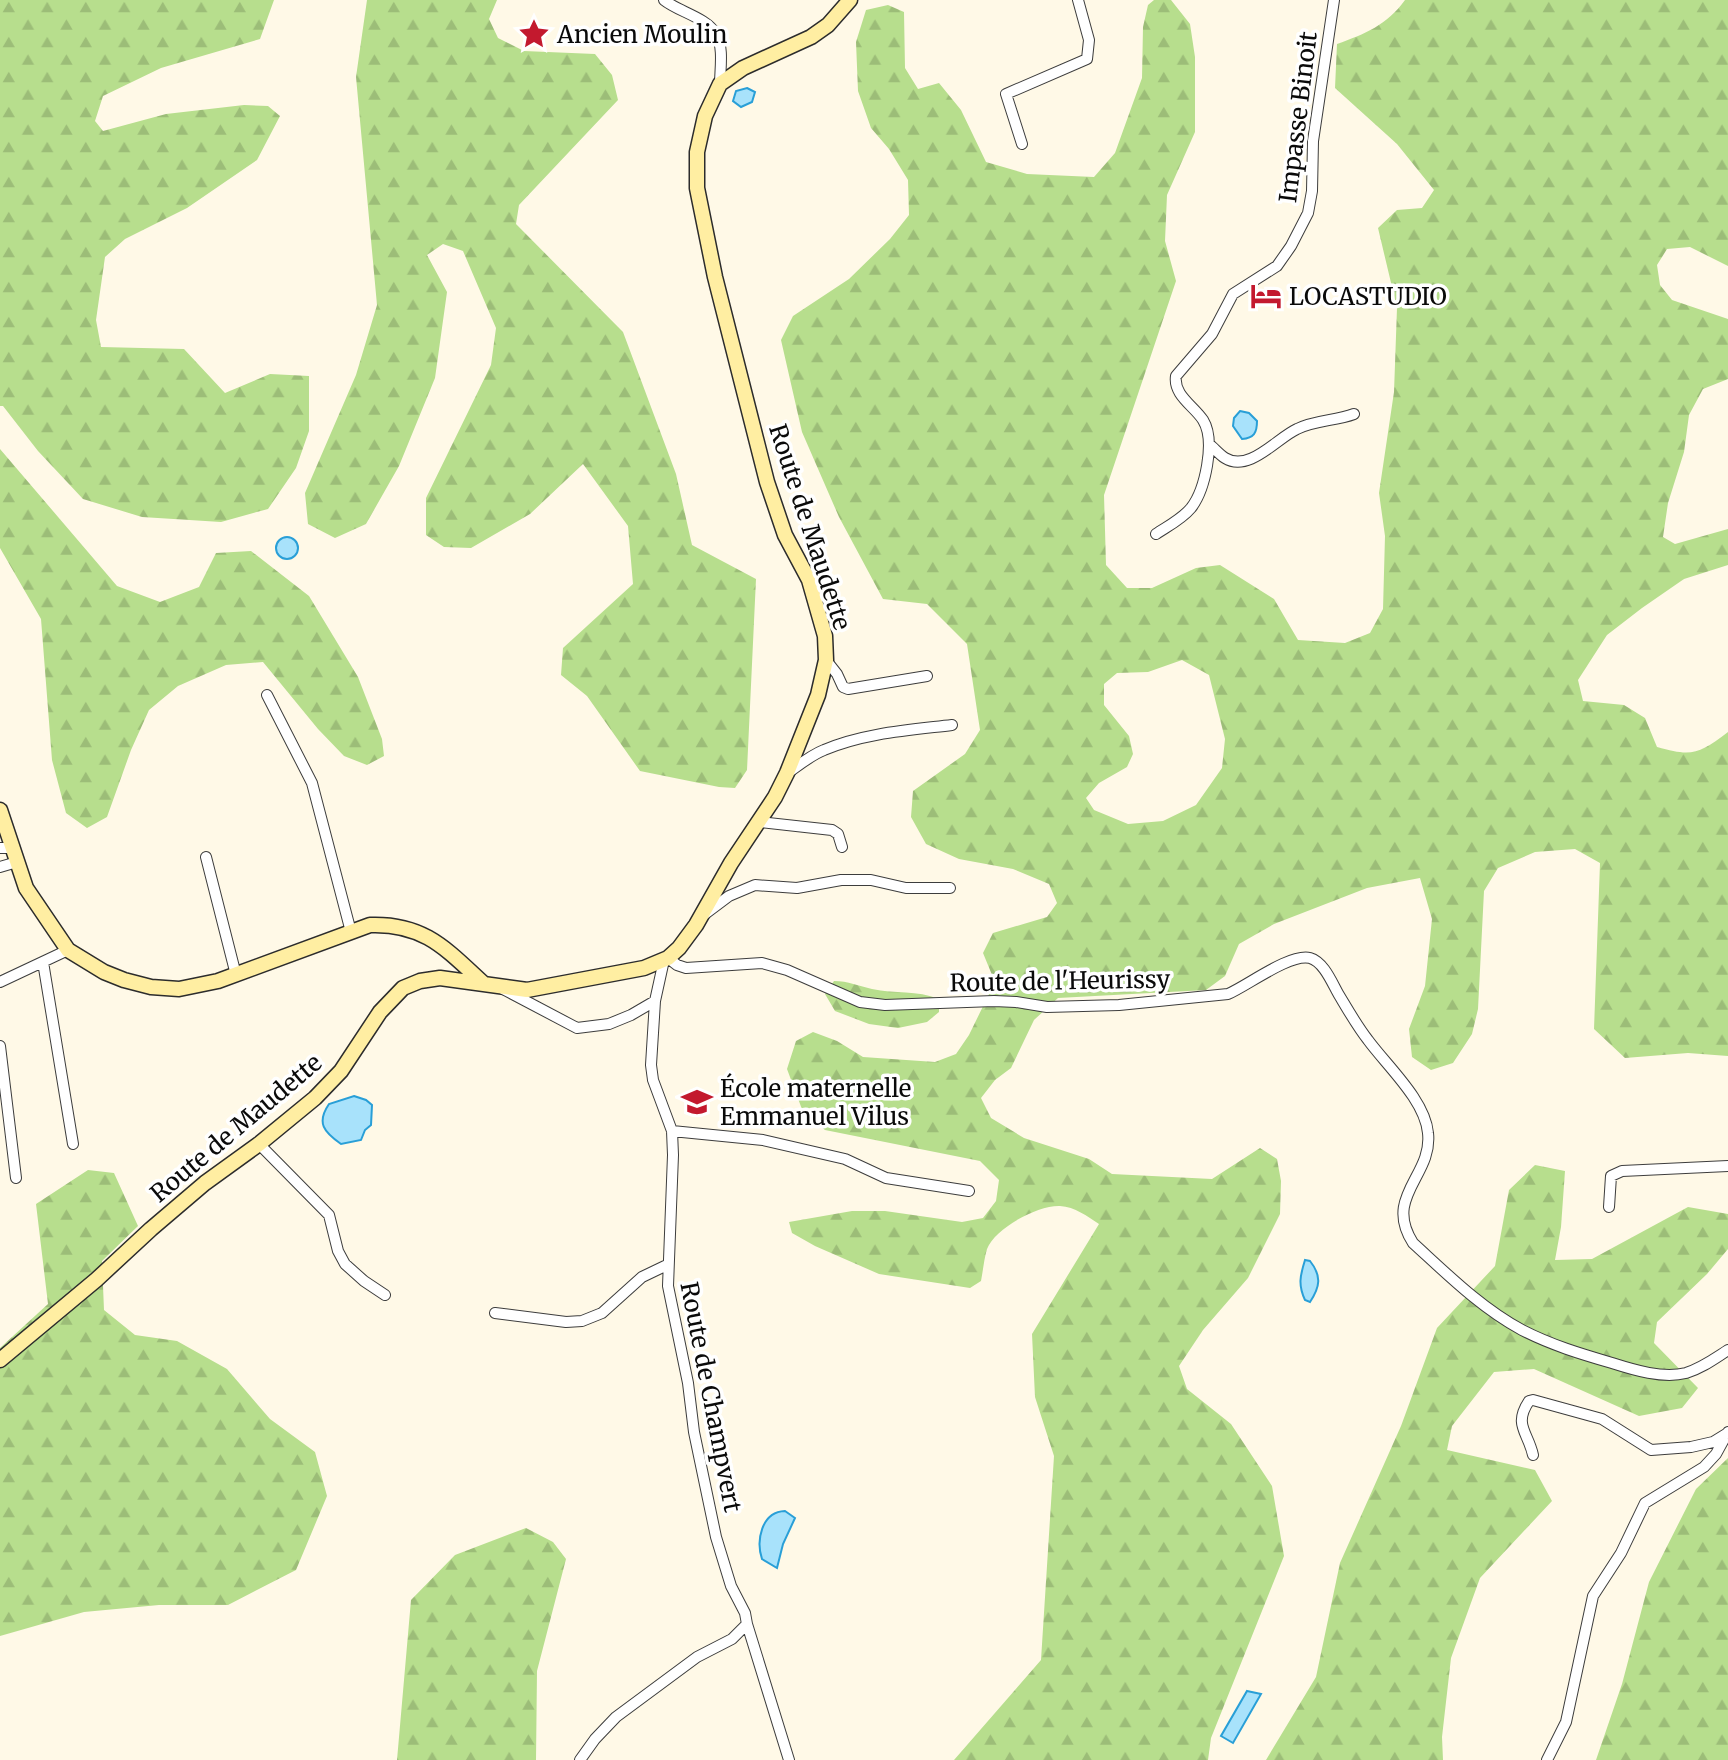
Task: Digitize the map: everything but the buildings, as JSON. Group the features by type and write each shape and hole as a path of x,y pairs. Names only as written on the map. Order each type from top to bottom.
{"street":[{"path":"664,0 706,23 716,34 719,45 720,84"},
{"path":"720,84 743,68 811,37 828,24 850,0"},
{"path":"1022,144 1006,94 1087,59 1089,40 1077,0"},
{"name":"Impasse Binoit","path":"1156,534 1183,517 1196,501 1205,477 1209,444 1207,429 1203,419 1176,389 1176,376 1212,334 1233,294 1277,266 1308,213 1312,191 1313,141 1334,0"},
{"name":"Route de Maudette","path":"0,1360 96,1280 205,1183 316,1098 341,1072 380,1012 403,988 431,979 483,983 502,988 538,989 644,968 666,959 679,948 699,919 787,773 818,695 826,660 825,636 809,580 785,535 767,482 715,277 697,188 697,152 705,116 720,84"},
{"path":"1209,444 1234,462 1244,461 1255,457 1295,429 1354,414"},
{"path":"826,660 843,687 848,689 927,676"},
{"path":"267,695 312,783 351,932"},
{"path":"787,773 834,746 876,736 952,725"},
{"path":"0,810 10,853 31,898 68,950 104,972 150,987 179,989 236,975 370,925 403,926 421,933 443,947 483,983"},
{"path":"759,822 832,830 838,834 842,847"},
{"path":"0,867 10,853"},
{"path":"206,858 236,975"},
{"path":"699,919 729,896 755,885 797,888 841,880 871,880 906,888 950,888"},
{"path":"0,982 68,950"},
{"name":"Route de l'Heurissy","path":"666,959 686,968 762,963 787,970 860,1002 885,1005 994,1001 1047,1007 1119,1005 1228,994 1242,989 1287,962 1310,958 1325,971 1367,1039 1397,1076 1424,1118 1429,1133 1427,1151 1406,1194 1403,1211 1406,1232 1413,1243 1483,1303 1520,1328 1549,1343 1628,1368 1657,1373 1683,1374 1704,1366 1728,1350"},
{"name":"Route de Champvert","path":"666,959 655,1001 651,1065 653,1080 672,1130 668,1286 688,1382 694,1432 724,1564 731,1586 745,1613 789,1760"},
{"path":"43,962 73,1144"},
{"path":"502,988 577,1028 609,1024 655,1001"},
{"path":"0,1046 16,1178"},
{"path":"672,1130 763,1140 845,1159 886,1178 969,1191"},
{"path":"259,1144 329,1215 333,1225 333,1237 345,1264 385,1295"},
{"path":"1609,1207 1611,1176 1622,1171 1728,1166"},
{"path":"495,1312 566,1322 582,1321 601,1313 642,1277 667,1265"},
{"path":"1533,1455 1521,1422 1522,1412 1529,1401 1533,1400 1602,1419 1651,1450 1692,1447 1713,1442 1727,1433"},
{"path":"1548,1760 1566,1722 1593,1596 1622,1553 1645,1503 1704,1467 1716,1454 1727,1433"},
{"path":"580,1760 594,1739 616,1717 697,1657 732,1640 747,1624"}],"green space":[{"path":"0,0 274,0 260,39 161,68 103,96 95,121 103,131 166,114 244,105 268,106 280,116 257,160 187,208 125,239 105,257 96,320 101,347 184,349 225,393 270,374 309,376 309,431 296,468 268,509 221,522 142,517 83,499 38,451 3,406 0,406"},
{"path":"367,0 497,0 489,19 498,38 524,51 595,54 612,75 618,100 519,205 516,224 623,332 676,474 692,545 756,579 747,770 735,788 640,771 587,696 561,675 563,648 633,584 628,526 583,464 530,514 471,548 444,547 426,535 426,498 491,365 496,328 463,251 443,244 427,255 447,292 435,378 399,466 366,524 335,538 308,524 305,493 356,375 377,305 356,77"},
{"path":"1154,0 1171,0 1190,24 1195,57 1195,132 1167,195 1165,241 1176,281 1104,495 1106,565 1127,588 1152,588 1196,568 1220,565 1274,599 1298,640 1345,643 1370,633 1383,609 1385,536 1379,493 1394,392 1397,308 1378,228 1397,210 1422,208 1434,190 1397,144 1335,88 1337,44 1375,28 1391,16 1405,0 1728,0 1728,266 1690,247 1667,249 1657,265 1660,285 1672,300 1728,319 1728,379 1703,389 1689,415 1684,452 1668,503 1663,537 1675,544 1728,529 1728,565 1684,579 1642,608 1607,635 1578,680 1583,701 1624,705 1645,718 1657,747 1679,752 1695,751 1710,745 1728,732 1728,1056 1688,1053 1625,1058 1594,1029 1600,863 1575,849 1535,852 1498,868 1484,891 1478,1009 1472,1034 1453,1063 1431,1070 1412,1057 1409,1029 1425,986 1432,919 1420,878 1367,888 1274,924 1239,944 1225,976 1206,990 1058,998 1034,1020 1011,1068 995,1080 981,1098 991,1118 1024,1138 1089,1159 1112,1174 1212,1179 1260,1148 1277,1159 1281,1181 1280,1214 1248,1278 1203,1330 1179,1366 1187,1389 1231,1424 1272,1486 1284,1556 1211,1738 1208,1760 954,1760 1041,1660 1054,1456 1035,1397 1032,1334 1099,1224 1081,1212 1060,1206 1040,1209 1018,1219 992,1241 987,1249 981,1281 970,1288 879,1274 792,1233 789,1222 852,1211 885,1211 962,1222 983,1218 996,1201 999,1180 980,1161 825,1130 803,1112 787,1069 796,1041 813,1032 837,1041 863,1057 935,1062 956,1054 969,1035 990,992 997,987 983,953 993,933 1047,917 1057,903 1049,884 1013,869 959,859 926,844 911,817 913,791 965,754 980,730 967,644 927,604 883,599 839,517 802,432 781,340 793,316 849,279 890,239 909,215 908,180 889,149 871,128 858,91 856,42 866,10 888,5 904,12 905,68 918,89 939,83 961,110 986,162 1027,174 1094,177 1115,153 1142,78 1143,27 1148,5","holes":["1182,660 1209,675 1225,739 1222,768 1196,805 1163,821 1128,824 1094,810 1086,798 1099,783 1127,767 1133,754 1129,736 1104,705 1104,684 1117,673 1148,672"]},
{"path":"0,449 117,586 160,602 199,587 216,553 251,551 309,596 358,677 382,739 384,756 367,765 344,756 263,662 226,665 178,686 149,710 131,750 107,817 87,828 66,813 52,760 41,619 0,548"},
{"path":"834,981 931,996 939,999 939,1012 927,1022 898,1028 869,1024 835,1011 825,994"},
{"path":"1535,1165 1565,1171 1561,1227 1555,1260 1592,1259 1688,1207 1728,1214 1728,1249 1707,1274 1657,1322 1654,1343 1698,1388 1682,1408 1639,1416 1534,1369 1494,1372 1452,1426 1447,1450 1535,1470 1552,1501 1480,1578 1451,1658 1442,1737 1443,1760 1266,1760 1316,1677 1340,1563 1401,1426 1437,1328 1495,1266 1509,1190"},
{"path":"88,1170 114,1173 138,1226 102,1261 104,1310 135,1335 177,1341 227,1369 270,1419 315,1452 327,1496 296,1570 228,1605 159,1605 84,1612 0,1636 0,1348 48,1304 36,1204"},
{"path":"1728,1458 1728,1760 1596,1760 1622,1684 1649,1582 1696,1489"},
{"path":"526,1528 553,1542 566,1559 537,1671 536,1760 397,1760 411,1600 455,1555"}],"water":[{"path":"747,88 755,92 752,102 741,107 733,101 736,91"},
{"path":"1240,411 1249,413 1257,421 1254,434 1242,439 1233,426 1234,418"},
{"path":"287,537 295,540 298,548 295,556 287,559 279,556 276,548 279,540"},
{"path":"354,1096 372,1105 371,1125 365,1130 361,1140 341,1144 326,1131 323,1117 329,1104"},
{"path":"1305,1260 1314,1266 1318,1277 1318,1286 1310,1302 1305,1300 1301,1285"},
{"path":"785,1511 795,1518 783,1544 777,1568 762,1559 760,1536 770,1516"},
{"path":"1247,1691 1261,1694 1233,1743 1221,1736"}],"place":[{"name":"Ancien Moulin","path":"534,34"},
{"name":"LOCASTUDIO","path":"1266,296"},
{"name":"École maternelle Emmanuel Vilus","path":"697,1102"}]}
